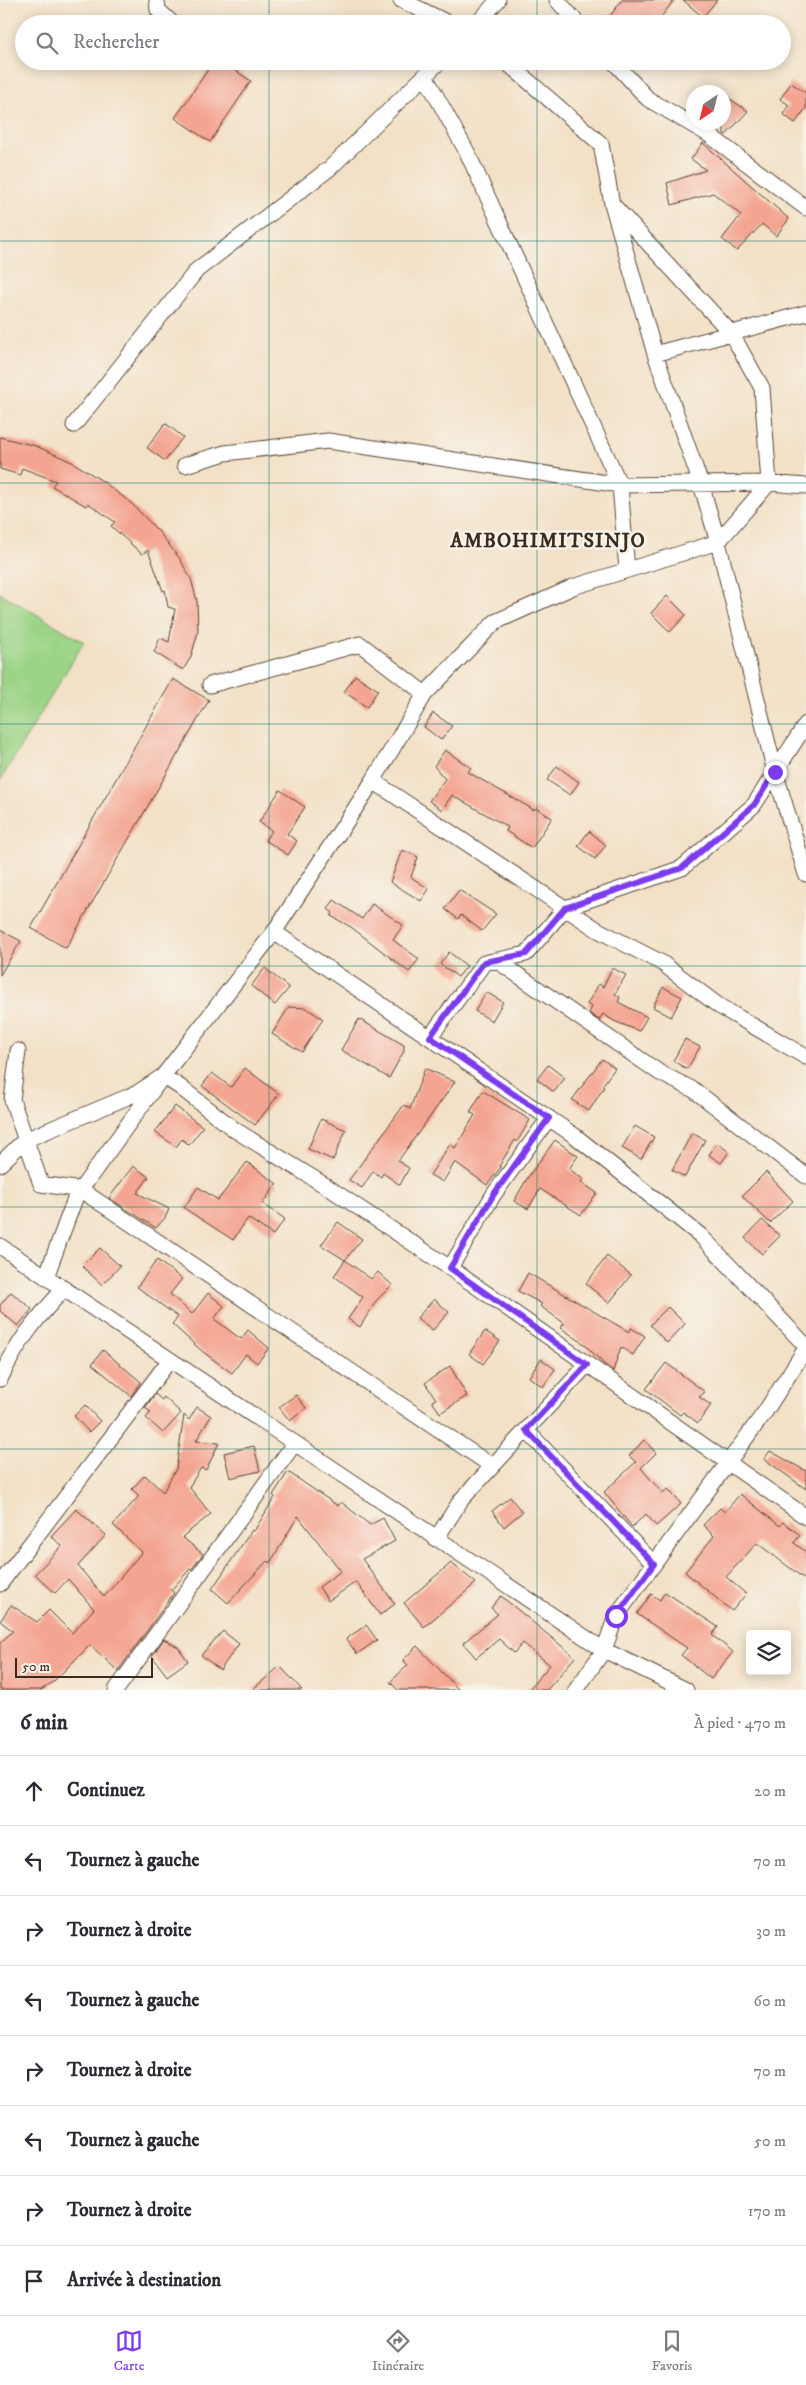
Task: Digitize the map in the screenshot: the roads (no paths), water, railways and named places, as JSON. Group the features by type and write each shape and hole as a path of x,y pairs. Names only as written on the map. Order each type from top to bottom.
{"street":[{"path":"157,0 158,10 163,15"},
{"path":"401,0 432,15"},
{"path":"485,15 498,0"},
{"path":"556,0 570,15"},
{"path":"74,425 197,270 330,168 431,70"},
{"path":"515,70 601,144 612,204 655,354 701,484 718,542 775,772 806,874"},
{"path":"621,70 648,99 708,134 806,208"},
{"path":"425,76 467,152 620,485 627,570"},
{"path":"46,1277 81,1190 163,1076 274,932 373,780 425,694 495,622 573,587 718,542 769,483 762,388 731,333 612,204"},
{"path":"655,354 806,312"},
{"path":"185,465 224,454 328,441 620,485 769,483 806,486"},
{"path":"210,685 360,644 425,694"},
{"path":"430,1037 484,962 526,954 565,908 682,868 754,805 806,724"},
{"path":"373,780 598,930 662,963 719,1006 803,1051"},
{"path":"274,932 575,1136 701,1236 806,1347 765,1412 616,1616 604,1650 576,1690"},
{"path":"496,960 660,1073 694,1090 806,1176"},
{"path":"18,1051 12,1100 41,1184 81,1190 492,1466"},
{"path":"0,1164 25,1140 137,1093 163,1076"},
{"path":"163,1076 235,1130 326,1186 450,1268 806,1517"},
{"path":"450,1268 494,1194 549,1118"},
{"path":"0,1246 169,1361 604,1650 686,1690"},
{"path":"0,1379 12,1353 30,1325 64,1288"},
{"path":"0,1584 169,1361"},
{"path":"436,1539 461,1500 587,1365"},
{"path":"526,1430 654,1564"},
{"path":"116,1690 294,1444"}],"district":[{"name":"AMBOHIMITSINJO","path":"548,540"}]}
